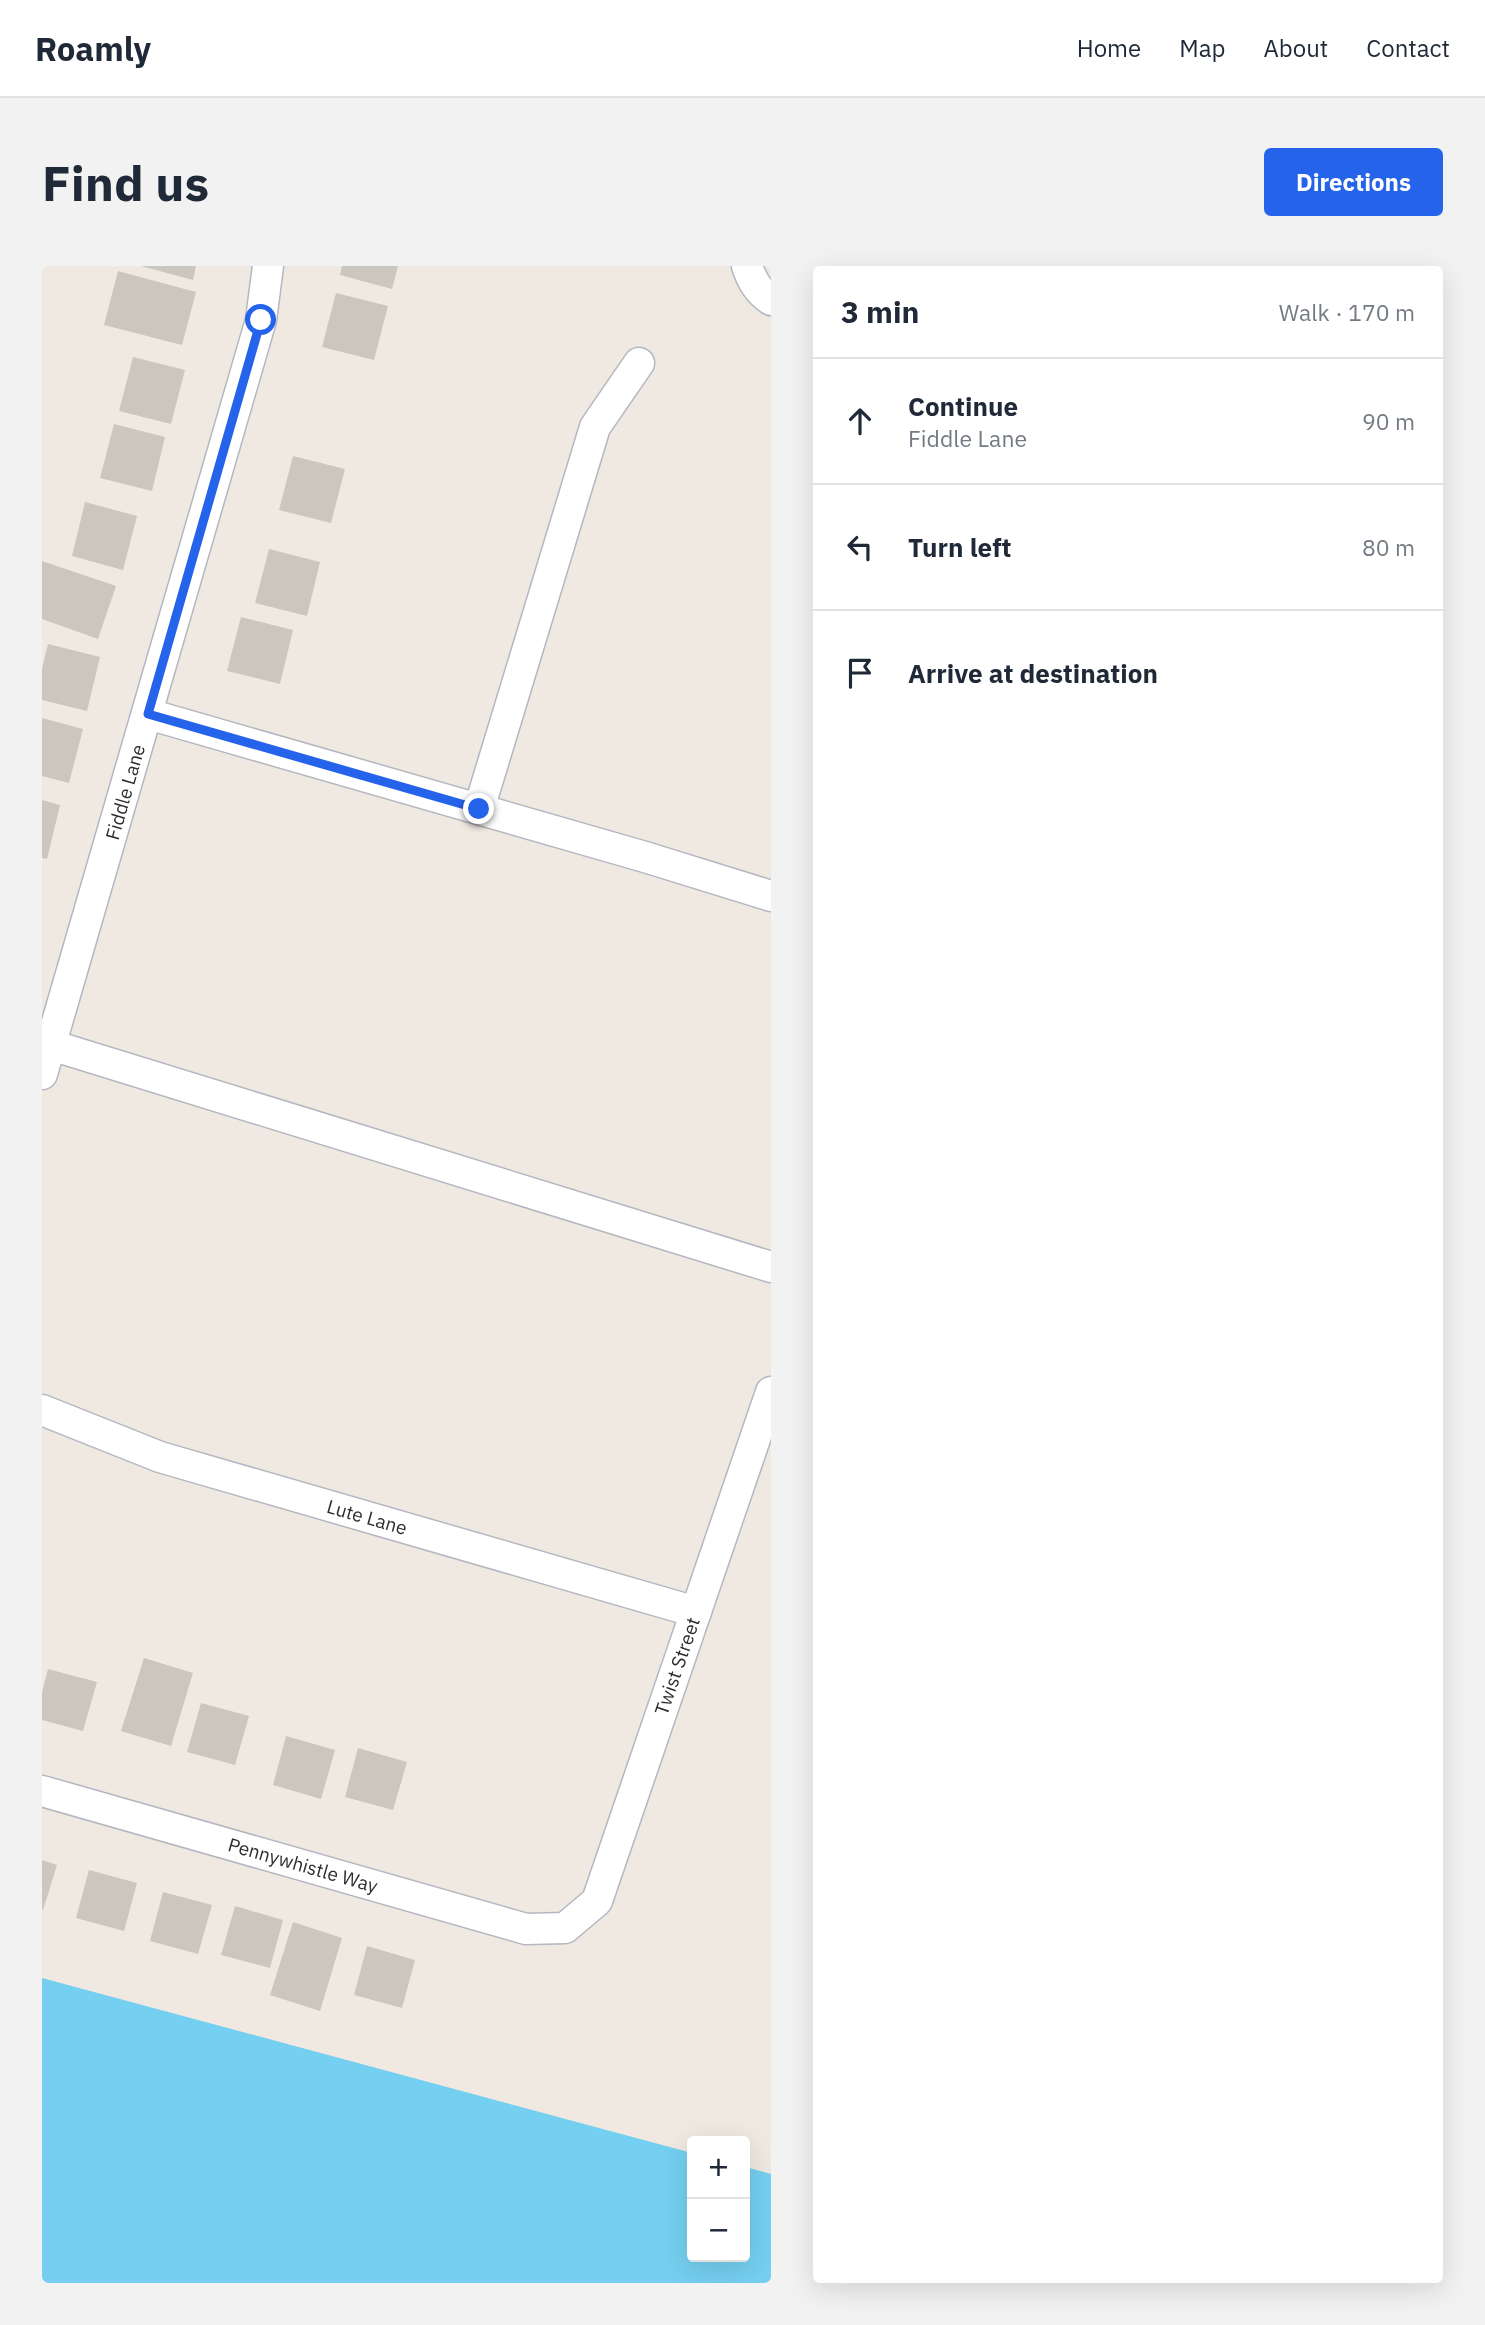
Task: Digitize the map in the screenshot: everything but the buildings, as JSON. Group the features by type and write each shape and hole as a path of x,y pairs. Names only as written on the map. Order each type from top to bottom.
{"street":[{"name":"Fiddle Lane","path":"42,1074 261,320 268,266"},
{"path":"479,809 594,427 639,363"},
{"path":"148,714 771,896"},
{"path":"51,1045 771,1268"},
{"name":"Twist Street","path":"565,1928 597,1901 771,1392"},
{"name":"Lute Lane","path":"42,1410 160,1457 696,1612"},
{"name":"Pennywhistle Way","path":"42,1791 526,1928 565,1928"}],"water":[{"path":"42,1978 687,2152 687,2262 750,2262 750,2168 771,2174 771,2283 42,2283"}],"route":[{"path":"261,320 148,714 479,809"}]}
